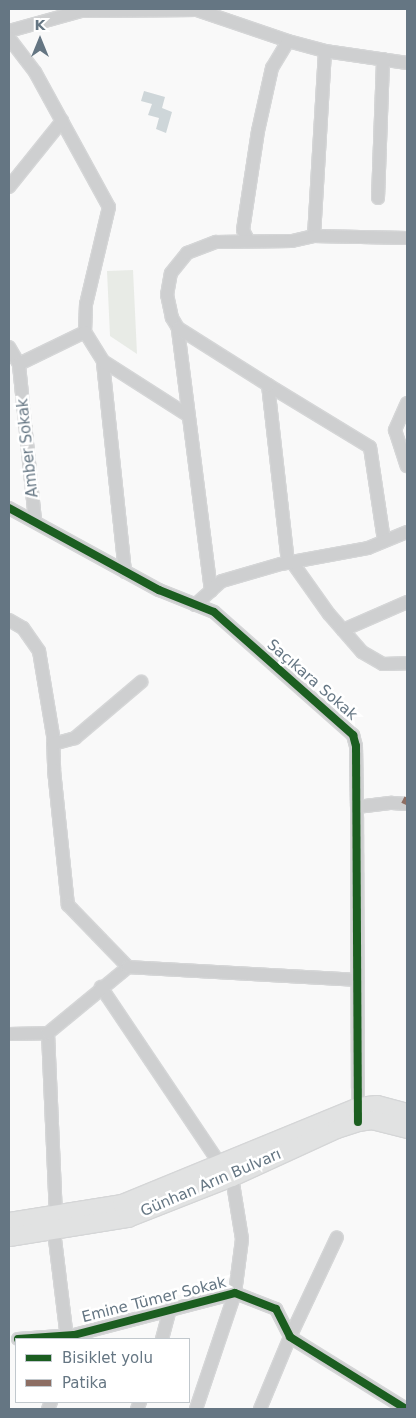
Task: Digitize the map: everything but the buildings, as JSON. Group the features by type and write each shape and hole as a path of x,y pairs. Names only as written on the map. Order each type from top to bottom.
{"main road":[{"name":"Günhan Arın Bulvarı","path":"9,1237 122,1204 226,1170 377,1105 407,1113"},
{"name":"Günhan Arın Bulvarı","path":"358,1114 372,1120 407,1129"},
{"name":"Günhan Arın Bulvarı","path":"9,1222 55,1223"}],"street":[{"path":"9,31 81,10 197,10 288,41 325,51 407,63"},
{"path":"9,38 35,72 109,207 86,304 85,332 103,361 189,416"},
{"path":"248,240 243,230 258,132 272,68 288,41"},
{"path":"314,236 325,51"},
{"path":"378,198 383,59"},
{"path":"9,187 62,121"},
{"path":"211,591 178,328 172,318 167,295 171,273 186,253 216,242 248,240 267,242 292,241 314,236 407,238"},
{"path":"178,328 370,446 384,541"},
{"path":"9,347 19,364 85,332"},
{"path":"103,361 125,572"},
{"name":"Amber Sokak","path":"19,364 35,520"},
{"path":"268,385 290,562 362,652 382,664 407,663"},
{"path":"407,404 395,430 407,466"},
{"name":"Saçıkara Sokak","path":"9,508 35,520 159,590 214,612 353,735 356,746 357,807 358,1114"},
{"path":"195,605 222,581 290,562 368,548 407,532"},
{"path":"343,630 407,602"},
{"path":"9,620 23,628 39,651 53,744 68,905 128,967"},
{"path":"53,744 75,738 141,682"},
{"path":"357,807 392,803 407,804"},
{"path":"9,1034 48,1033 101,987 128,967 358,980"},
{"path":"101,987 226,1170 242,1239 235,1293 196,1409"},
{"path":"48,1033 55,1223 67,1337"},
{"path":"260,1409 290,1337 337,1237"},
{"name":"Emine Tümer Sokak","path":"49,1338 67,1337 235,1293 276,1309 290,1337"},
{"path":"162,1338 170,1309"},
{"path":"290,1337 406,1409"}],"shaded area":[{"path":"144,91 165,97 162,108 172,112 166,133 156,129 159,118 148,115 152,104 141,101"},
{"path":"133,270 137,354 110,336 107,271"}],"marked path":[{"path":"404,804 407,798"}],"cycle path":[{"path":"9,508 159,590 214,612 353,735 356,746 358,1122"},
{"path":"32,1338 74,1335 235,1293 276,1309 290,1337 406,1409"}]}
